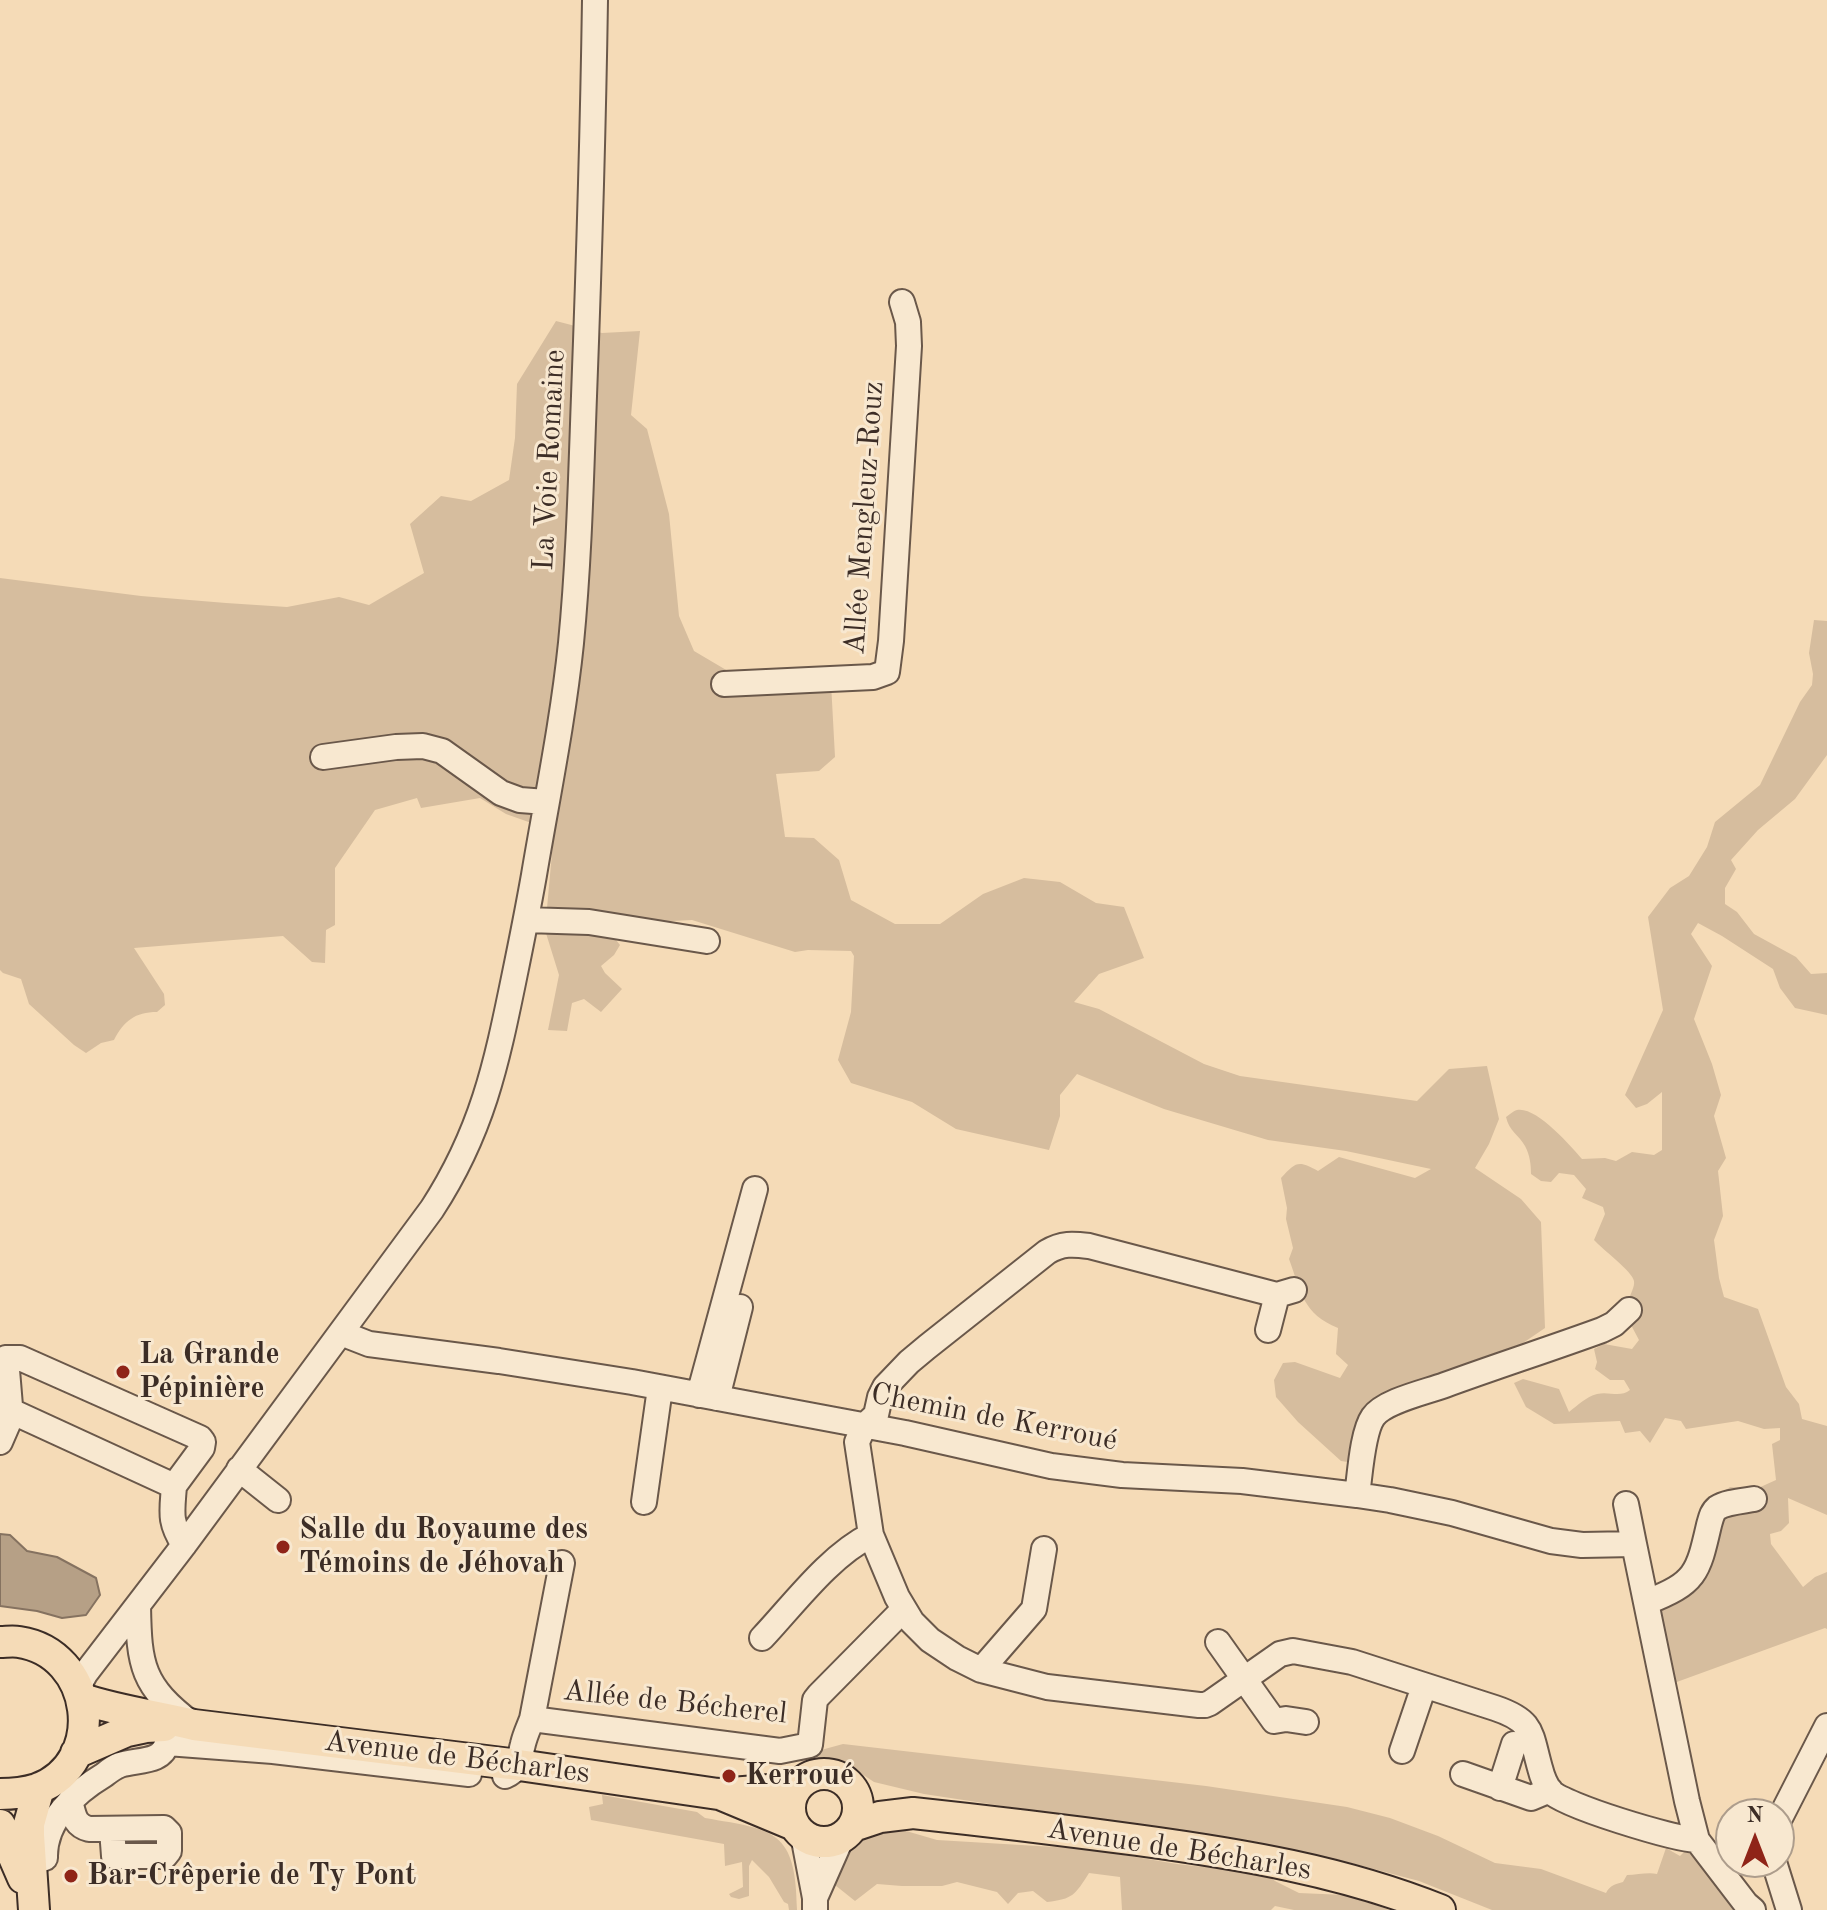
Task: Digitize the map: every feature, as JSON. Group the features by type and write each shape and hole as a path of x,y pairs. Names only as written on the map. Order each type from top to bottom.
{"main road":[{"path":"0,1642 19,1642 39,1648 58,1660 69,1672 80,1693 85,1717 76,1753 63,1772 39,1788 20,1794 0,1794"},
{"name":"Avenue de Bécharles","path":"80,1693 117,1709 194,1725 519,1765 718,1794 800,1783"},
{"name":"Avenue de Bécharles","path":"76,1753 136,1728 194,1725"},
{"path":"822,1773 831,1774 840,1777 853,1790 857,1799 857,1818 847,1832 822,1842 798,1830 789,1807 800,1783 822,1773"},
{"path":"34,1910 29,1824 39,1788"},
{"name":"Avenue de Bécharles","path":"853,1790 913,1813"},
{"name":"Avenue de Bécharles","path":"718,1794 798,1830"},
{"name":"Avenue de Bécharles","path":"847,1832 880,1817 913,1813 1064,1830 1253,1857 1339,1877 1440,1910"},
{"path":"0,1825 34,1910"}],"street":[{"name":"La Voie Romaine","path":"80,1693 85,1674 432,1209 471,1140 489,1088 526,920 563,701 576,583 588,325 595,0"},
{"name":"Allée Mengleuz-Rouz","path":"724,684 873,677 887,672 909,346 908,322 902,302"},
{"path":"323,757 423,746 442,751 501,793 520,800 546,802"},
{"path":"526,920 589,922 707,941"},
{"path":"708,1396 760,1198"},
{"path":"1268,1330 1285,1292 1068,1243 1057,1245 909,1362 885,1387 876,1415 858,1437 858,1449 871,1535 884,1570 904,1609 920,1631 938,1647 981,1670 1047,1687 1205,1705 1280,1654 1293,1651 1352,1662 1506,1711 1521,1720 1532,1737 1543,1778 1559,1798 1673,1837 1697,1840"},
{"path":"1357,1495 1366,1435 1374,1415 1379,1411 1405,1399 1602,1330 1629,1310"},
{"name":"Chemin de Kerroué","path":"342,1331 369,1344 499,1361 708,1396 940,1440 1051,1466 1122,1475 1259,1483 1357,1495 1452,1513 1565,1543 1634,1544"},
{"path":"174,1486 13,1412 6,1358 20,1358 200,1438 202,1448 174,1486 172,1522 184,1545"},
{"path":"644,1502 660,1388"},
{"path":"0,1442 13,1412"},
{"path":"239,1469 278,1500"},
{"path":"1647,1602 1686,1584 1694,1574 1704,1551 1712,1513 1719,1507 1754,1499"},
{"path":"1626,1504 1697,1840 1753,1910"},
{"path":"762,1638 835,1560 871,1535"},
{"path":"981,1670 1034,1609 1044,1549"},
{"name":"Allée de Bécherel","path":"519,1765 523,1742 532,1719 562,1563"},
{"path":"138,1605 139,1645 147,1676 167,1704 194,1725"},
{"name":"Allée de Bécherel","path":"532,1719 780,1751 810,1745 815,1700 904,1609"},
{"path":"58,1660 113,1637"},
{"path":"1218,1642 1274,1721 1306,1722"},
{"path":"1402,1751 1424,1686"},
{"path":"1790,1798 1827,1726"},
{"path":"29,1862 45,1858 49,1832 58,1816 93,1781 118,1765 160,1756 167,1743 273,1751 498,1777 511,1774 519,1765"},
{"path":"1500,1788 1514,1744"},
{"path":"780,1751 800,1783"},
{"path":"1463,1774 1531,1798 1550,1790"},
{"path":"70,1801 80,1827 112,1829"},
{"path":"798,1830 815,1904"},
{"path":"815,1904 847,1832"},
{"path":"1779,1878 1789,1906"}],"shaded area":[{"path":"556,321 602,333 640,331 631,415 647,429 669,514 679,616 694,651 733,674 831,683 835,757 819,771 776,774 785,837 814,838 839,860 851,900 895,924 940,924 983,894 1024,878 1060,882 1096,903 1124,907 1144,958 1099,974 1074,1002 1099,1009 1204,1064 1240,1076 1417,1101 1449,1069 1487,1066 1499,1119 1475,1168 1521,1199 1541,1222 1545,1328 1495,1362 1390,1402 1354,1463 1341,1461 1276,1397 1274,1380 1283,1363 1295,1362 1340,1378 1348,1365 1336,1354 1338,1328 1310,1309 1297,1282 1289,1259 1293,1248 1281,1178 1298,1164 1318,1171 1339,1157 1415,1178 1431,1169 1346,1151 1268,1140 1164,1109 1077,1074 1060,1095 1060,1116 1049,1150 956,1129 912,1102 851,1083 838,1060 851,1012 854,956 851,951 795,952 692,920 634,923 605,936 620,945 601,966 622,989 601,1012 584,999 572,1003 567,1031 548,1030 559,975 545,930 554,831 506,814 480,798 421,808 417,798 375,810 335,868 335,925 326,930 325,963 312,962 283,936 134,948 164,994 165,1005 157,1012 131,1019 114,1040 101,1043 86,1053 29,1004 21,979 0,970 0,578 226,603 287,607 339,597 369,605 424,573 410,524 441,496 471,501 509,480 515,438 517,384"},
{"path":"1814,620 1827,621 1827,755 1795,799 1758,830 1731,860 1736,869 1725,888 1725,904 1737,912 1754,934 1796,957 1811,974 1827,973 1827,1015 1795,1008 1780,988 1773,969 1722,936 1698,923 1691,934 1712,966 1694,1019 1721,1095 1714,1116 1726,1158 1718,1171 1723,1216 1714,1240 1724,1297 1758,1309 1786,1387 1799,1404 1802,1419 1827,1426 1827,1515 1788,1498 1789,1523 1781,1531 1770,1534 1771,1544 1803,1587 1827,1572 1827,1629 1674,1683 1660,1604 1701,1586 1722,1529 1722,1493 1730,1487 1756,1489 1776,1480 1772,1444 1780,1440 1780,1428 1764,1429 1738,1421 1686,1429 1681,1421 1665,1418 1650,1443 1640,1431 1625,1433 1620,1421 1554,1424 1526,1407 1514,1383 1523,1379 1559,1389 1569,1412 1593,1395 1630,1390 1624,1380 1610,1380 1595,1369 1594,1349 1604,1344 1632,1349 1639,1340 1631,1325 1629,1303 1634,1283 1632,1277 1594,1240 1605,1214 1603,1207 1582,1198 1586,1189 1574,1175 1559,1173 1551,1182 1541,1181 1531,1174 1527,1149 1509,1126 1506,1117 1517,1110 1533,1114 1552,1128 1582,1159 1616,1161 1632,1152 1654,1155 1662,1150 1662,1092 1636,1108 1625,1095 1663,1010 1648,917 1670,888 1689,876 1707,847 1715,822 1760,785 1800,702 1812,685 1809,653"},
{"path":"0,1534 10,1535 27,1551 57,1557 96,1578 100,1595 86,1615 62,1618 0,1606"},
{"path":"843,1744 1206,1786 1347,1807 1390,1818 1438,1836 1495,1863 1541,1869 1606,1893 1623,1882 1627,1875 1657,1874 1666,1848 1680,1856 1687,1849 1710,1868 1715,1878 1744,1910 1492,1910 1419,1881 1351,1863 1273,1847 924,1794 874,1782 837,1761 819,1758 801,1762 803,1755"},
{"path":"602,1795 697,1812 705,1818 749,1826 777,1838 792,1864 797,1910 789,1910 769,1877 752,1860 749,1866 749,1896 739,1899 731,1897 729,1894 743,1887 742,1862 725,1866 724,1844 591,1820 589,1807 603,1804"},
{"path":"889,1826 937,1840 1088,1849 1177,1864 1266,1874 1299,1893 1345,1895 1390,1910 1294,1910 1275,1906 1271,1910 1122,1910 1120,1877 1089,1873 1072,1895 1047,1902 1033,1891 1018,1893 1008,1904 997,1892 957,1882 942,1886 877,1884 855,1901 835,1885 844,1860 858,1838"}],"place":[{"name":"La Grande Pépinière","path":"123,1372"},
{"name":"Salle du Royaume des Témoins de Jéhovah","path":"283,1547"},
{"name":"Kerroué","path":"729,1776"},
{"name":"Bar-Crêperie de Ty Pont","path":"71,1876"}]}
